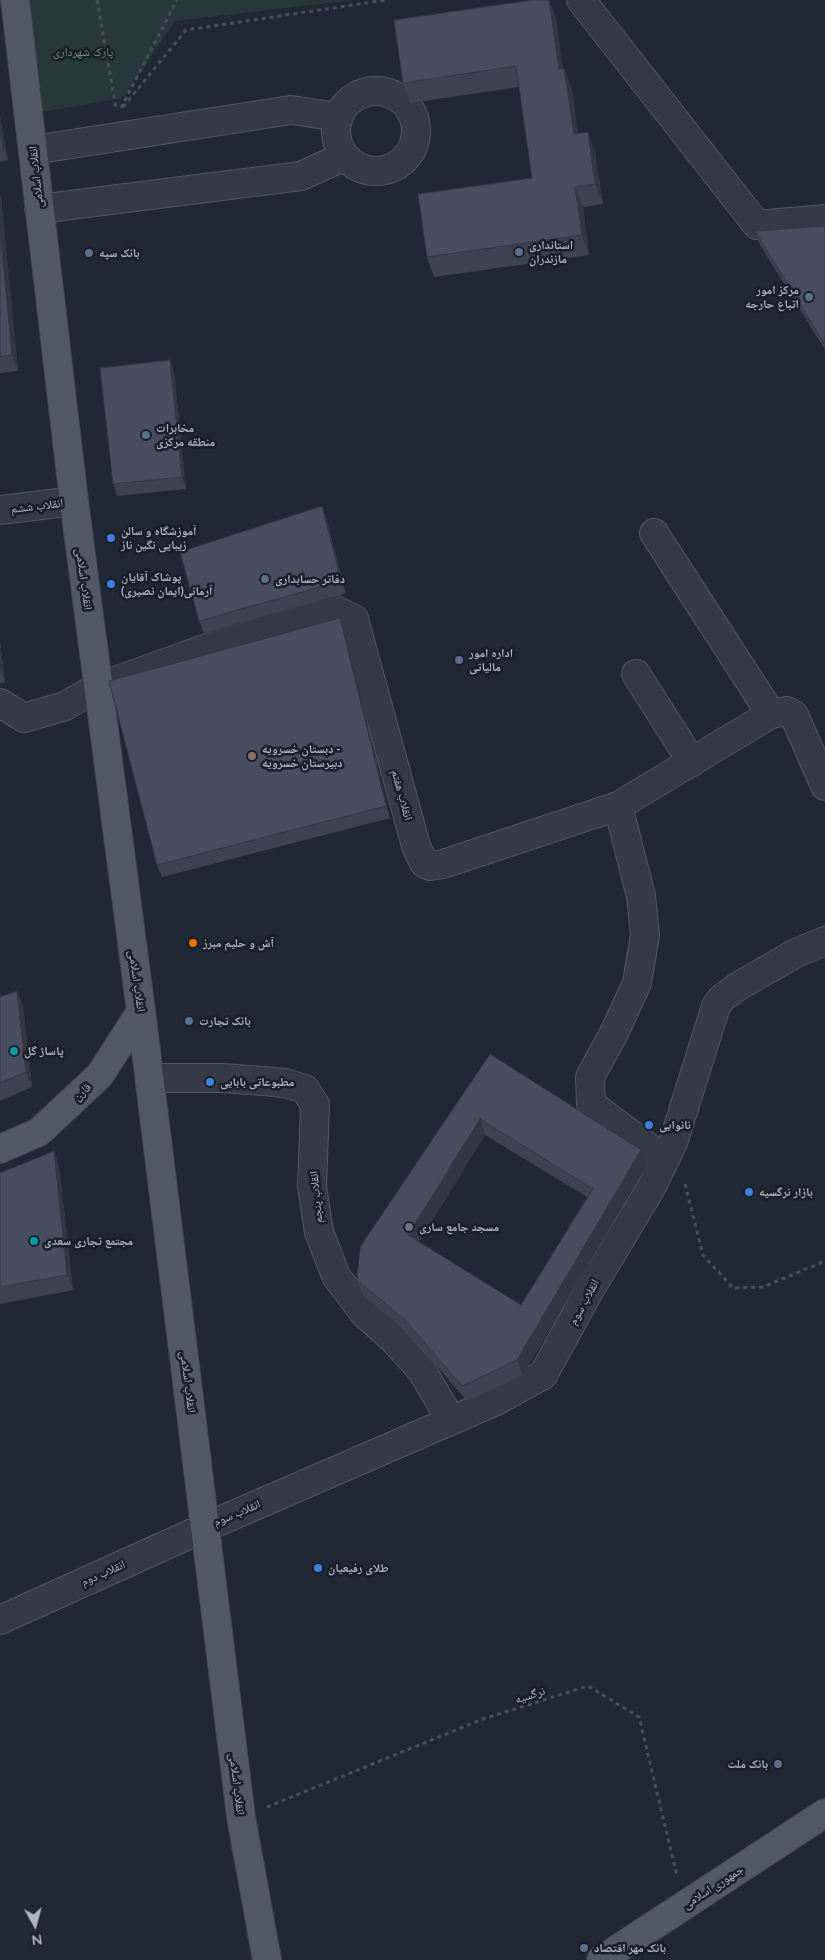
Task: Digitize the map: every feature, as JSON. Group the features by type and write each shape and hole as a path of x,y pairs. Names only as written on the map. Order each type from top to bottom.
{"main road":[{"name":"انقلاب اسلامی","path":"15,0 74,501 150,1078 241,1817 267,1960"},
{"name":"قارن","path":"0,1149 39,1132 100,1075 141,1011"},
{"name":"جمهوری اسلامی","path":"601,1960 825,1813"}],"street":[{"path":"581,0 757,225 825,219"},
{"path":"380,91 392,95 403,101 411,111 415,122 416,135 413,148 406,159 395,167 381,171 368,170 355,165 345,156 338,144 336,130 339,117 346,105 356,97 367,92 380,91"},
{"path":"33,150 291,110 339,117"},
{"path":"39,209 301,176 345,156"},
{"name":"انقلاب ششم","path":"0,510 74,501"},
{"path":"654,533 771,714 787,711 794,715 825,786"},
{"name":"انقلاب هفتم","path":"98,687 302,614 331,608 354,619 416,846 424,863 430,866 443,864 618,806 771,714"},
{"path":"636,674 692,762"},
{"path":"0,703 24,718 65,706 98,687"},
{"path":"618,806 642,896 645,935 637,983 614,1033 590,1077 591,1104 669,1151"},
{"name":"انقلاب سوم","path":"206,1527 494,1402 543,1375 589,1291 651,1188 669,1151 690,1093 705,1037 716,1006 722,998 737,987 796,953 825,941"},
{"name":"انقلاب پنجم","path":"150,1078 263,1080 305,1088 315,1105 312,1186 319,1232 336,1276 364,1313 394,1340 422,1371 451,1420"},
{"name":"انقلاب دوم","path":"0,1620 206,1527"}],"path":[{"path":"97,0 117,114"},
{"path":"117,114 177,0"},
{"path":"117,114 186,30 386,0"},
{"path":"669,1151 704,1254 733,1288 763,1286 825,1261"},
{"name":"نرگسیه","path":"241,1817 483,1719 588,1686 639,1716 684,1906"}],"green space":[{"name":"پارک شهرداری","path":"28,0 353,0 175,21 123,98 35,113"}],"building":[{"path":"533,0 549,0 559,69 564,69 574,134 588,132 595,184 575,187 582,235 427,257 418,194 532,178 516,66 403,83 394,20"},
{"path":"0,129 3,148 0,149"},
{"name":"مرکز امور اتباع حارجه","path":"825,226 825,345 755,231"},
{"path":"0,229 12,355 0,357"},
{"name":"مخابرات منطقه مرکزی","path":"170,360 182,477 113,484 100,368"},
{"name":"دفاتر حسابداری","path":"322,506 341,581 199,621 180,552"},
{"name":"دبستان خسرویه - دبیرستان خسرویه","path":"340,618 386,806 157,865 109,681"},
{"name":"پاساژ گل","path":"17,991 26,1072 0,1083 0,997"},
{"name":"مسجد جامع ساری","path":"490,1054 641,1150 517,1360 462,1386 405,1320 357,1280 360,1247","holes":["480,1119 593,1189 521,1305 408,1235"]},
{"name":"مجتمع تجاری سعدی","path":"54,1151 67,1275 0,1287 0,1173"}],"place":[{"name":"استانداری مازندران","path":"519,252"},
{"name":"بانک سپه","path":"89,253"},
{"name":"مرکز امور اتباع حارجه","path":"809,297"},
{"name":"مخابرات منطقه مرکزی","path":"146,435"},
{"name":"آموزشگاه و سالن زیبایی نگین ناز","path":"111,538"},
{"name":"دفاتر حسابداری","path":"265,579"},
{"name":"پوشاک آقایان آرمانی(ایمان نصیری)","path":"111,584"},
{"name":"اداره امور مالیاتی","path":"459,660"},
{"name":"دبستان خسرویه - دبیرستان خسرویه","path":"252,756"},
{"name":"آش و حلیم مبرز","path":"193,943"},
{"name":"بانک تجارت","path":"189,1021"},
{"name":"پاساژ گل","path":"14,1051"},
{"name":"مطبوعاتی بابایی","path":"210,1082"},
{"name":"نانوایی","path":"649,1125"},
{"name":"بازار نرگسیه","path":"749,1192"},
{"name":"مسجد جامع ساری","path":"409,1227"},
{"name":"مجتمع تجاری سعدی","path":"34,1241"},
{"name":"طلای رفیعیان","path":"318,1568"},
{"name":"بانک ملت","path":"778,1764"},
{"name":"بانک مهر اقتصاد","path":"584,1948"}]}
